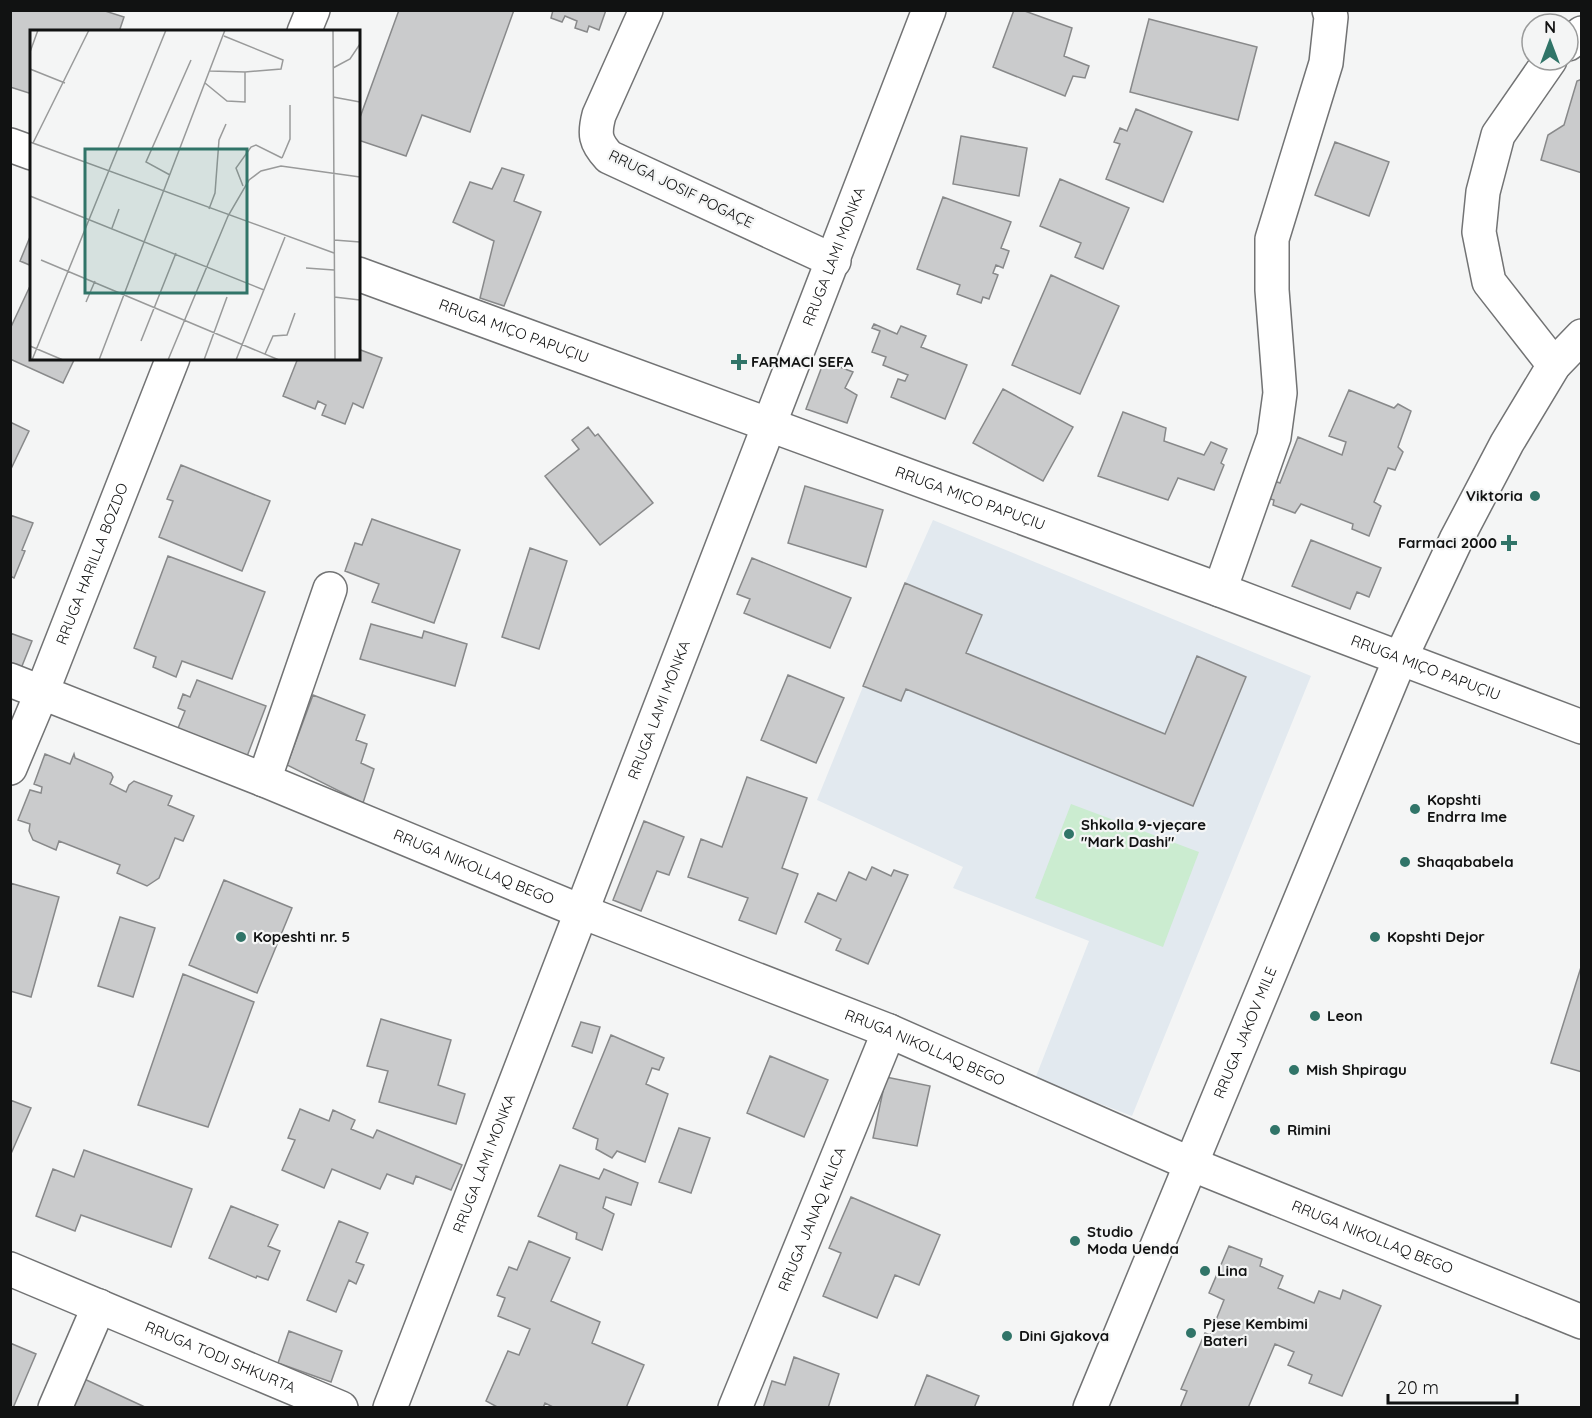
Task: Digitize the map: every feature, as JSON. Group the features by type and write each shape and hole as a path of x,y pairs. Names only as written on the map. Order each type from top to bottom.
{"street":[{"path":"305,30 313,10"},
{"name":"RRUGA JOSIF POGAÇE","path":"646,10 599,115 595,130 599,147 609,157 834,261"},
{"name":"RRUGA LAMI MONKA","path":"390,1407 929,10"},
{"path":"1220,590 1274,437 1280,393 1272,290 1272,238 1326,63 1331,17 1329,10"},
{"path":"1542,72 1498,135 1483,192 1479,232 1489,282 1554,365"},
{"path":"10,145 30,152"},
{"name":"RRUGA MIÇO PAPUÇIU","path":"360,275 1220,590 1581,727"},
{"name":"RRUGA JAKOV MILE","path":"1090,1407 1400,658 1456,540 1507,443 1554,365 1581,336"},
{"name":"RRUGA HARILLA BOZDO","path":"10,768 172,360"},
{"path":"264,780 330,589"},
{"name":"RRUGA NIKOLLAQ BEGO","path":"10,680 264,780 580,911 889,1031 1191,1164 1581,1322"},
{"name":"RRUGA JANAQ KILICA","path":"735,1407 889,1031"},
{"name":"RRUGA TODI SHKURTA","path":"10,1269 341,1407"},
{"path":"55,1407 99,1306"}],"shaded area":[{"name":"Shkolla 9-vjeçare \"Mark Dashi\"","path":"933,520 1311,676 1132,1116 1035,1079 1089,941 953,888 963,867 817,800"}],"green space":[{"path":"1071,804 1199,852 1163,947 1035,898"}],"building":[{"path":"10,10 102,10 124,17 120,30 30,30 30,93 10,87"},
{"path":"399,10 514,10 470,132 422,115 406,156 360,141 360,117"},
{"path":"553,10 606,10 599,30 589,26 587,32 575,28 577,21 565,16 562,22 551,18"},
{"path":"1014,10 1022,10 1072,28 1064,56 1089,66 1085,78 1073,76 1065,96 993,67"},
{"path":"1149,19 1257,47 1238,120 1130,92"},
{"path":"1582,79 1582,173 1541,160 1548,135 1564,125 1577,81"},
{"path":"1136,109 1192,132 1163,202 1106,179 1120,144 1114,142 1120,128 1127,131"},
{"path":"961,136 1027,148 1019,196 953,184"},
{"path":"1335,142 1389,162 1369,216 1315,195"},
{"path":"502,168 524,175 514,201 541,212 504,306 480,298 494,241 453,222 470,182 492,189"},
{"path":"1060,179 1129,208 1103,269 1075,257 1081,243 1040,226"},
{"path":"943,197 1011,222 1001,248 1009,251 1003,268 996,265 993,273 998,275 989,299 983,297 981,303 957,294 960,285 917,269"},
{"path":"30,237 30,265 20,261"},
{"path":"1051,275 1119,306 1080,394 1012,365"},
{"path":"30,286 30,360 74,360 63,383 10,359 10,329"},
{"path":"874,324 897,334 901,326 926,336 921,347 967,365 945,419 891,397 898,379 905,381 908,375 883,365 886,357 872,352 880,331 872,328"},
{"path":"360,350 382,358 363,408 353,403 345,424 322,415 326,405 318,401 315,409 283,396 297,360 360,360"},
{"path":"824,361 853,372 845,388 857,395 847,423 806,409"},
{"path":"1003,389 1073,427 1043,481 973,443"},
{"path":"1349,390 1394,408 1398,404 1411,411 1398,447 1403,452 1395,470 1388,468 1374,502 1381,506 1369,536 1352,529 1353,524 1301,504 1295,513 1273,505 1274,500 1268,498 1274,481 1280,483 1298,437 1342,455 1346,442 1329,436"},
{"path":"1123,412 1166,428 1164,441 1204,455 1211,442 1227,449 1221,463 1224,465 1214,490 1178,478 1168,500 1098,476"},
{"path":"10,422 29,431 10,471"},
{"path":"588,427 595,436 598,434 653,503 600,545 545,476 579,449 572,440"},
{"path":"181,465 270,501 242,571 159,537 173,501 167,499"},
{"path":"805,486 883,510 866,567 788,543"},
{"path":"10,515 33,523 14,578 10,576"},
{"path":"372,519 460,550 434,623 372,602 379,584 345,571 355,543 362,545"},
{"path":"1311,540 1381,568 1369,597 1357,592 1350,609 1292,586"},
{"path":"530,548 567,561 539,649 502,637"},
{"path":"168,556 265,592 232,679 182,661 176,677 153,667 156,657 134,648"},
{"path":"752,558 851,598 830,648 744,613 750,599 737,594"},
{"path":"905,583 982,615 966,653 1165,734 1197,656 1246,677 1193,806 906,689 901,701 863,686"},
{"path":"371,624 422,638 424,631 467,644 455,686 360,659"},
{"path":"10,633 32,641 20,671 10,667"},
{"path":"788,675 844,698 816,763 761,740"},
{"path":"197,680 266,706 246,759 176,733 185,711 178,708 183,694 190,697"},
{"path":"313,695 365,715 356,740 367,744 361,763 374,769 363,803 287,765"},
{"path":"45,754 70,764 74,754 75,758 111,773 113,777 110,784 126,792 134,781 172,796 168,805 194,816 183,841 175,838 159,878 147,886 117,873 120,865 59,841 56,850 33,840 29,831 30,824 18,820 30,790 41,793 42,787 34,784"},
{"path":"747,777 807,798 782,868 798,874 776,934 739,920 748,898 688,877 701,839 722,847"},
{"path":"644,821 684,837 669,875 657,871 641,911 613,900"},
{"path":"872,867 891,876 894,870 908,875 868,964 836,950 841,939 805,922 818,893 836,901 849,872 866,880"},
{"name":"Kopeshti nr. 5","path":"224,880 292,908 257,993 189,965"},
{"path":"10,883 59,897 31,997 10,991"},
{"path":"120,917 155,928 133,997 98,986"},
{"path":"1582,964 1582,1072 1551,1063"},
{"path":"183,974 254,1002 208,1127 138,1105"},
{"path":"381,1019 451,1040 438,1085 465,1094 456,1124 379,1102 388,1071 367,1066"},
{"path":"581,1022 600,1027 592,1053 572,1046"},
{"path":"611,1035 664,1058 659,1070 652,1068 646,1084 668,1094 645,1162 617,1151 612,1158 596,1149 598,1139 573,1128"},
{"path":"770,1056 828,1080 804,1137 747,1113"},
{"path":"886,1077 930,1086 917,1146 873,1138"},
{"path":"10,1100 31,1108 10,1156"},
{"path":"300,1109 329,1121 333,1110 355,1120 351,1129 373,1138 377,1130 462,1165 451,1190 416,1176 413,1184 387,1174 380,1189 332,1169 324,1188 282,1170 295,1140 288,1138"},
{"path":"679,1128 710,1138 691,1193 659,1182"},
{"path":"84,1150 192,1189 171,1247 81,1215 75,1231 36,1216 53,1169 74,1177"},
{"path":"560,1165 599,1179 604,1169 638,1183 631,1205 606,1197 603,1208 614,1214 602,1250 576,1239 577,1233 538,1216"},
{"path":"851,1197 940,1235 919,1285 895,1275 877,1318 823,1296 841,1253 829,1248"},
{"path":"231,1206 278,1225 268,1246 280,1251 268,1280 257,1276 256,1278 209,1258"},
{"path":"339,1221 368,1233 356,1262 364,1265 356,1284 349,1280 336,1312 307,1300"},
{"path":"529,1241 570,1258 551,1301 600,1322 592,1343 644,1365 626,1408 555,1408 545,1403 543,1408 499,1408 486,1401 508,1351 519,1355 530,1329 498,1316 505,1298 497,1295 509,1267 517,1270"},
{"path":"1229,1246 1262,1259 1260,1266 1283,1276 1278,1288 1314,1303 1319,1291 1340,1299 1343,1290 1381,1306 1342,1396 1309,1383 1312,1375 1288,1365 1294,1352 1275,1344 1248,1408 1180,1408 1187,1391 1181,1389 1205,1333 1210,1335 1224,1300 1209,1293"},
{"path":"289,1331 342,1351 331,1382 278,1363"},
{"path":"10,1343 36,1354 13,1408 10,1408"},
{"path":"794,1357 839,1374 828,1408 763,1408 772,1381 785,1385"},
{"path":"927,1375 979,1396 974,1408 914,1408"},
{"path":"80,1377 147,1408 66,1408"}],"place":[{"name":"FARMACI SEFA","path":"739,362"},
{"name":"Viktoria","path":"1535,496"},
{"name":"Farmaci 2000","path":"1509,543"},
{"name":"Kopshti Endrra Ime","path":"1415,809"},
{"name":"Shkolla 9-vjeçare \"Mark Dashi\"","path":"1069,834"},
{"name":"Shaqababela","path":"1405,862"},
{"name":"Kopeshti nr. 5","path":"241,937"},
{"name":"Kopshti Dejor","path":"1375,937"},
{"name":"Leon","path":"1315,1016"},
{"name":"Mish Shpiragu","path":"1294,1070"},
{"name":"Rimini","path":"1275,1130"},
{"name":"Studio Moda Uenda","path":"1075,1241"},
{"name":"Lina","path":"1205,1271"},
{"name":"Pjese Kembimi Bateri","path":"1191,1333"},
{"name":"Dini Gjakova","path":"1007,1336"}]}
